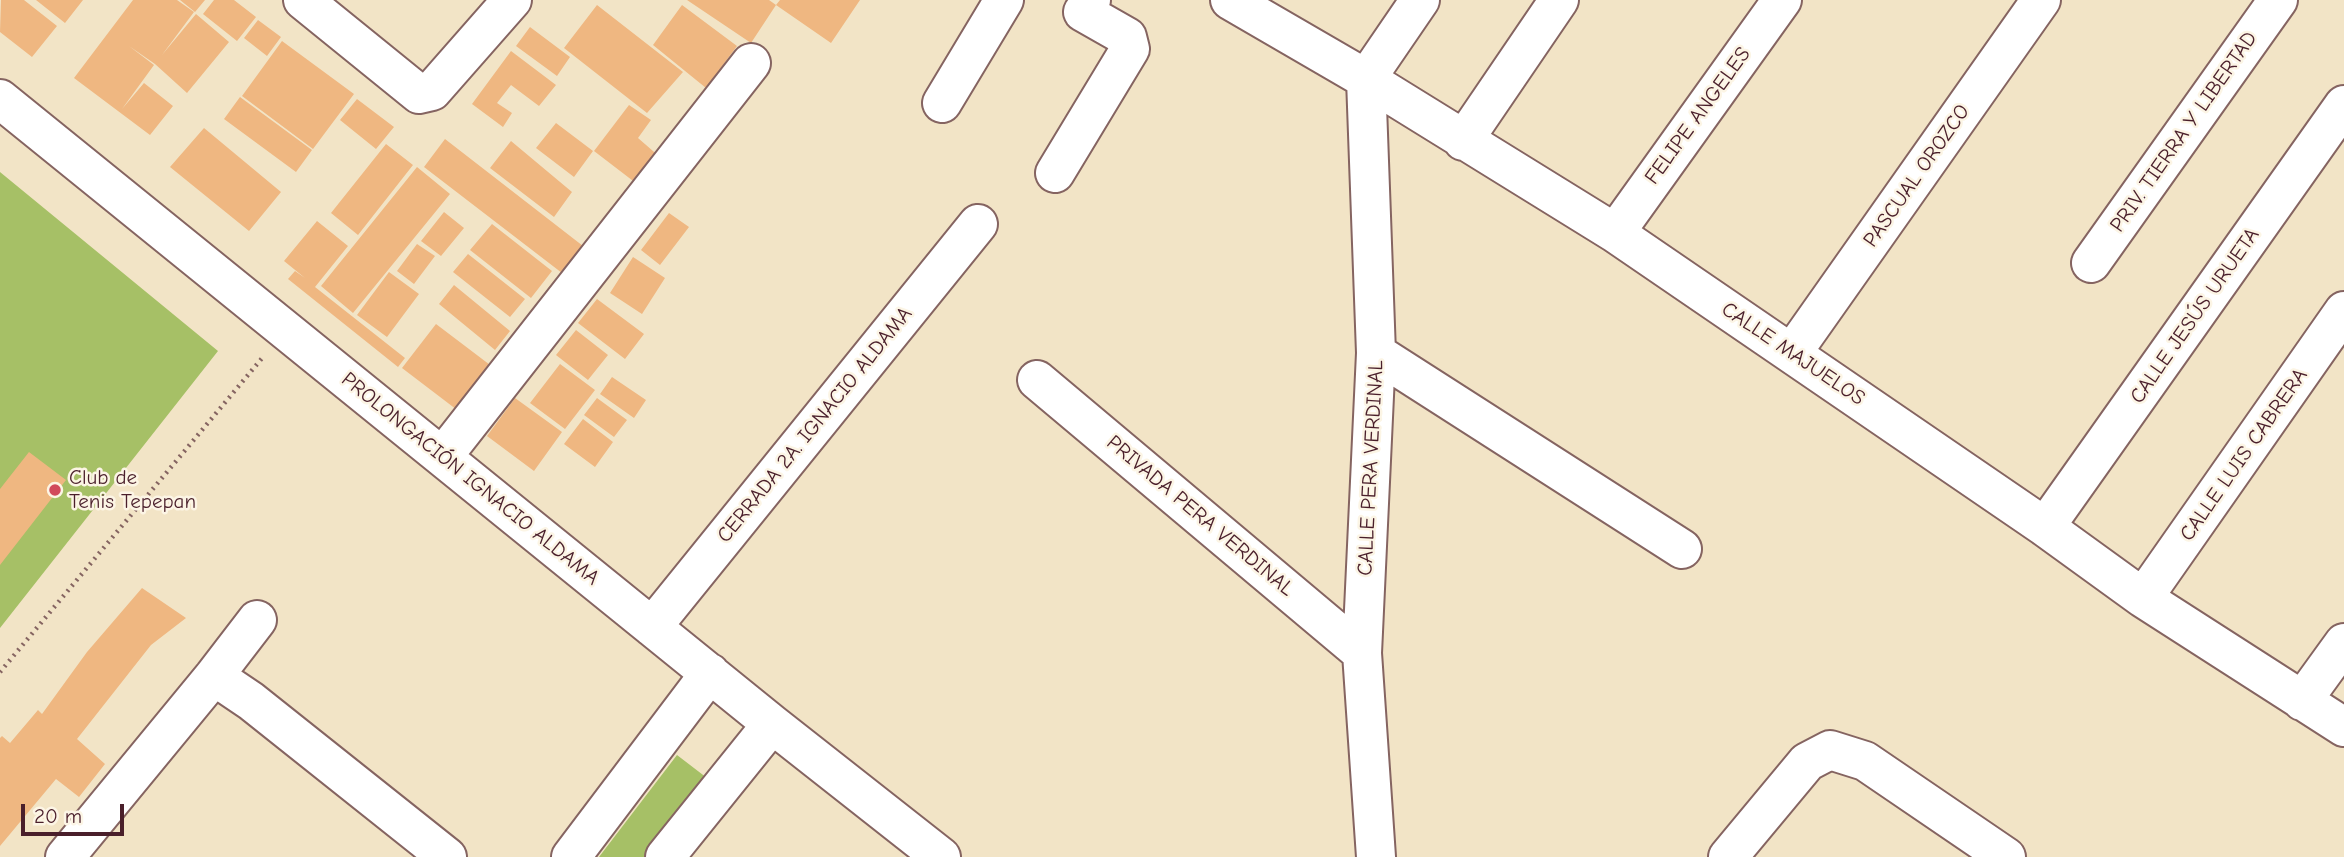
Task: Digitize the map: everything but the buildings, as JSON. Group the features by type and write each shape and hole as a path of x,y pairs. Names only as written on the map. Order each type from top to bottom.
{"street":[{"path":"303,0 419,94 432,91 512,0"},
{"path":"942,103 1004,0"},
{"name":"CALLE MAJUELOS","path":"1230,0 1366,79 1615,233 2045,527 2143,598 2344,727"},
{"path":"1366,79 1420,0"},
{"path":"1463,141 1559,0"},
{"name":"FELIPE ANGELES","path":"1615,233 1782,0"},
{"name":"PASCUAL OROZCO","path":"1792,353 2041,0"},
{"name":"PRIV. TIERRA Y LIBERTAD","path":"2091,263 2278,0"},
{"path":"1055,173 1130,49 1127,37 1078,4"},
{"path":"443,456 751,63"},
{"name":"CALLE PERA VERDINAL","path":"1366,79 1376,353 1362,653 1376,857"},
{"name":"PROLONGACIÓN IGNACIO ALDAMA","path":"0,99 772,724 941,857"},
{"name":"CALLE JESÚS URUETA","path":"2045,527 2344,105"},
{"name":"CERRADA 2A. IGNACIO ALDAMA","path":"652,627 978,224"},
{"name":"CALLE LUIS CABRERA","path":"2143,598 2344,311"},
{"path":"1376,353 1682,549"},
{"name":"PRIVADA PERA VERDINAL","path":"1037,380 1362,653"},
{"path":"65,857 257,620"},
{"path":"2302,701 2344,643"},
{"path":"571,857 710,673"},
{"path":"214,676 251,701 447,857"},
{"path":"665,857 772,724"},
{"path":"1728,857 1807,762 1830,750 1865,761 2006,857"}],"path":[{"path":"0,672 286,330"}],"green space":[{"name":"Club de Tenis Tepepan","path":"0,172 218,351 0,628"},
{"path":"677,755 707,778 644,857 599,857"}],"place":[{"name":"Club de Tenis Tepepan","path":"55,490"}]}
